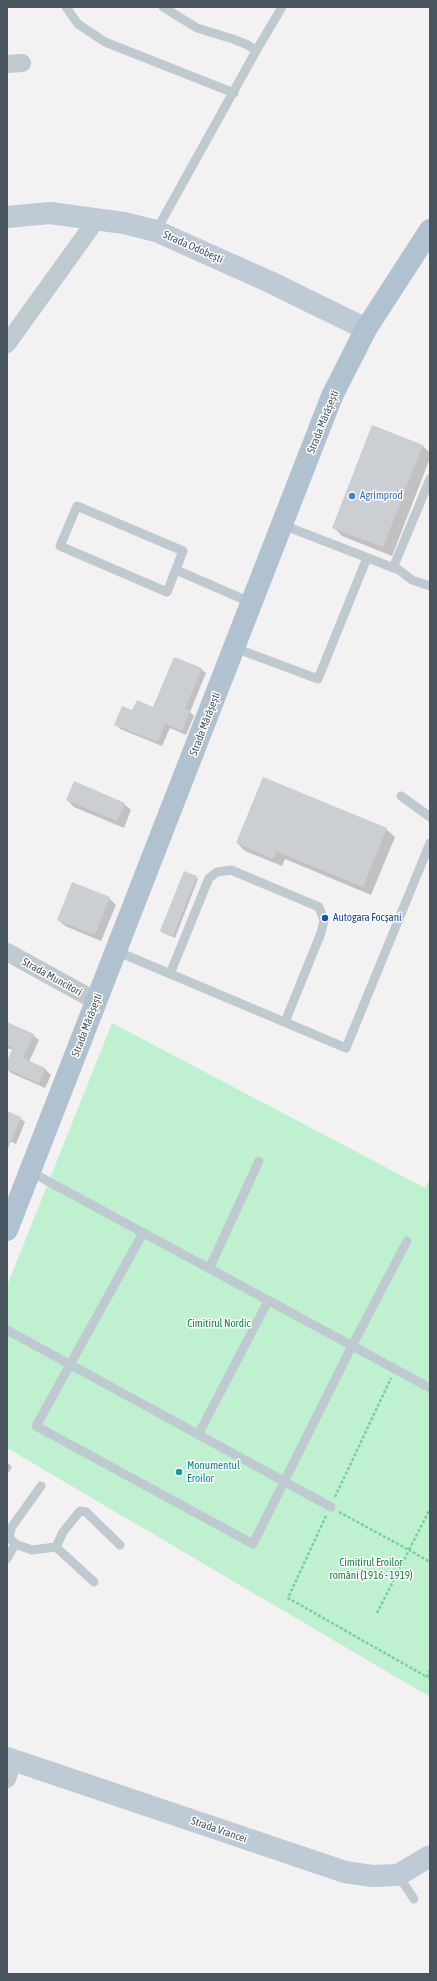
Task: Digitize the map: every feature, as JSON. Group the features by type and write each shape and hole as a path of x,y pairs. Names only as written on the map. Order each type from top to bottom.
{"main road":[{"name":"Strada Mărășești","path":"7,1230 31,1172 96,1001 283,525 332,396 366,329 430,230"}],"street":[{"name":"Strada Odobești","path":"7,217 50,213 124,223 156,231 263,279 366,329"},
{"path":"7,344 97,219"},
{"name":"Strada Muncitori","path":"7,952 96,1001"},
{"name":"Strada Vrancei","path":"9,1766 344,1872 372,1876 398,1875 430,1856"}],"lane":[{"path":"66,7 78,24 105,42 234,93"},
{"path":"163,7 197,28 233,39 248,45 256,51"},
{"path":"156,231 282,7"},
{"path":"393,568 430,479"},
{"path":"77,506 183,551 176,570 167,592 60,546 77,506"},
{"path":"283,525 393,568 412,580 430,586"},
{"path":"235,648 318,679 367,558"},
{"path":"176,570 252,603"},
{"path":"401,796 430,817"},
{"path":"116,951 346,1048 430,843"},
{"path":"170,974 209,878 217,872 231,870 239,873 319,908 324,920 322,933 285,1022"},
{"path":"209,1269 259,1161"},
{"path":"31,1172 430,1388"},
{"path":"143,1233 36,1426 254,1544 352,1346 407,1241"},
{"path":"198,1435 268,1301"},
{"path":"7,1330 330,1507"},
{"path":"41,1486 11,1528 9,1537 15,1544 32,1550 56,1547 94,1582"},
{"path":"56,1547 63,1532 80,1512 86,1512 120,1545"},
{"path":"7,1559 15,1544"},
{"path":"398,1875 414,1898"}],"path":[{"path":"395,1369 288,1598 430,1679"},
{"path":"330,1507 430,1562"},
{"path":"377,1613 430,1509"},
{"path":"426,1677 430,1670"}],"green space":[{"name":"Cimitirul Nordic","path":"112,1023 425,1188 430,1179 430,1697 7,1448 7,1286"}],"building":[{"path":"372,425 423,445 383,547 332,528"},
{"path":"174,657 202,668 185,709 190,711 182,731 165,724 158,742 114,725 122,706 132,710 137,700 153,707"},
{"path":"263,777 387,828 363,887 276,851 273,859 236,843"},
{"path":"74,781 125,803 117,821 66,800"},
{"path":"184,871 197,876 173,936 160,931"},
{"path":"72,882 110,897 95,935 57,920"},
{"path":"7,1022 34,1034 23,1058 45,1068 39,1083 7,1069 7,1061 13,1048 7,1045"},
{"path":"7,1111 21,1117 8,1149 7,1149"}],"place":[{"name":"Agrimprod","path":"352,496"},
{"name":"Autogara Focșani","path":"325,918"},
{"name":"Monumentul Eroilor","path":"179,1472"}],"park label":[{"name":"Cimitirul Eroilor români (1916 - 1919)","path":"371,1569"}]}
